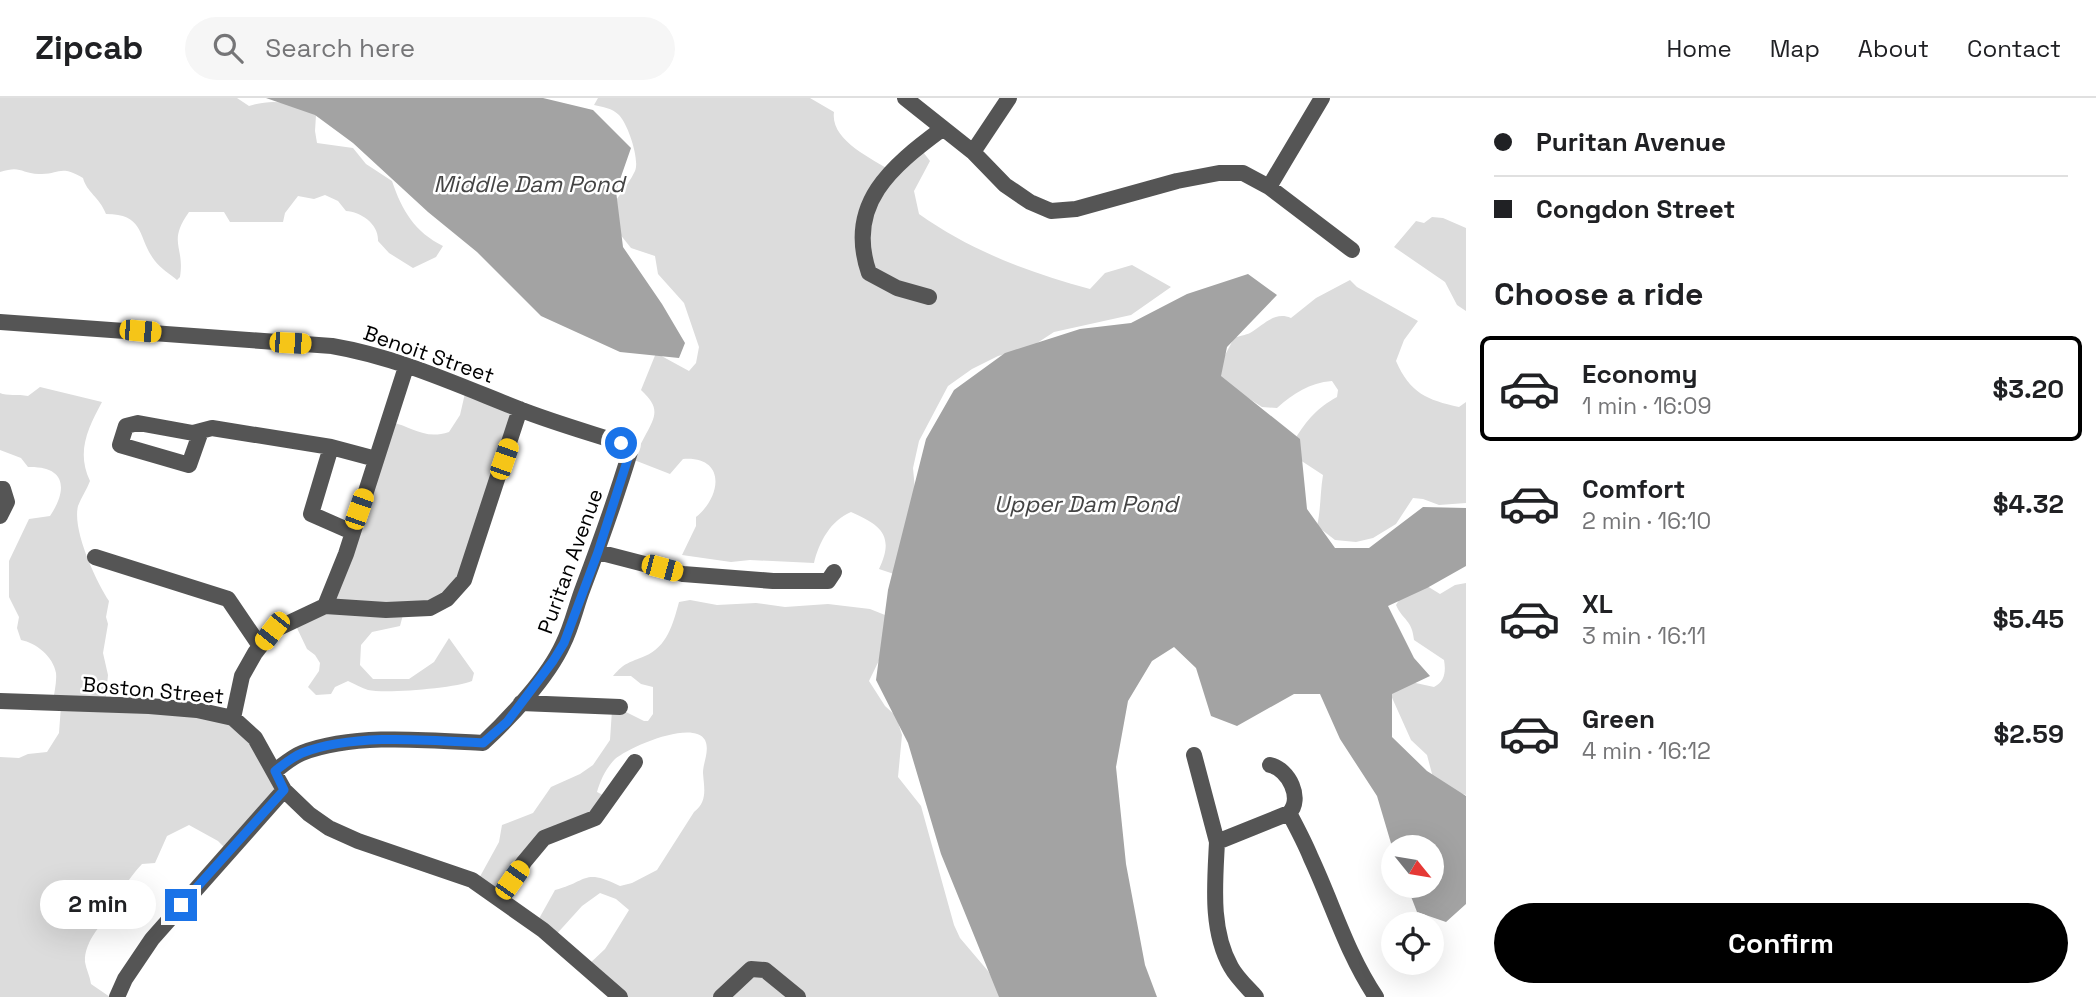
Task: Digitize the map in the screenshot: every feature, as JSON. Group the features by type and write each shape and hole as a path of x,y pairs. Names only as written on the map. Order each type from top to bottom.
{"street":[{"path":"905,98 973,152 1005,185 1030,202 1051,211 1076,209 1177,181 1219,173 1243,173 1269,187 1352,250"},
{"path":"973,152 1009,98"},
{"path":"1269,187 1322,98"},
{"path":"929,296 897,288 869,273 862,254 863,225 868,205 881,183 904,158 942,129"},
{"name":"Benoit Street","path":"0,322 332,345 367,352 458,383 520,409 626,447"},
{"path":"325,606 406,366"},
{"path":"233,718 242,676 272,631 325,606 386,610 430,608 447,599 464,580 520,409"},
{"path":"201,431 189,465 120,445 126,426 138,423 193,433 212,428 244,432 331,447 376,460"},
{"path":"331,447 311,514 352,531"},
{"name":"Puritan Avenue","path":"275,771 299,754 338,742 427,740 483,743 507,722 564,643 598,552 630,452 626,447"},
{"path":"0,489 3,489 7,502 0,516"},
{"path":"598,552 684,574 773,582 828,581 834,572"},
{"path":"95,557 228,599 260,646"},
{"name":"Boston Street","path":"0,701 149,706 197,710 233,718 254,738 284,790 309,814 329,828 358,841 472,880 543,930 620,997"},
{"path":"521,703 620,707"},
{"path":"1194,755 1217,842 1215,898 1219,938 1231,968 1256,997"},
{"path":"500,898 544,838 595,818 635,762"},
{"path":"1217,842 1289,813 1295,807 1296,800 1289,779 1283,771 1270,765"},
{"path":"117,997 125,979 152,939 284,790"},
{"path":"1289,813 1312,859 1337,923 1365,981 1376,997"},
{"path":"721,997 751,969 765,970 798,997"}],"shaded area":[{"path":"0,98 237,98 249,106 275,102 299,107 316,115 317,143 353,148 366,164 392,181 411,220 443,246 436,257 413,268 389,253 378,241 376,229 363,216 346,211 338,201 325,195 314,199 298,196 285,213 283,222 230,222 224,212 189,212 179,231 181,267 177,280 155,261 134,223 119,215 106,214 83,178 64,171 46,174 17,169 0,172"},
{"path":"598,98 810,98 834,112 834,122 845,140 891,171 920,148 930,161 914,191 919,214 980,250 1022,268 1090,289 1105,273 1132,265 1171,287 1131,315 1054,332 1031,347 998,356 972,369 948,386 919,441 913,468 917,512 897,575 879,569 886,548 882,533 870,522 851,512 832,526 819,547 814,563 750,560 731,562 682,555 696,526 696,517 705,508 715,489 713,470 697,460 683,459 670,474 629,458 641,444 654,416 651,401 641,390 656,353 689,371 696,363 699,347 684,303 658,274 655,256 631,248 607,218 635,171 636,159 626,126 613,111 594,105"},
{"path":"1432,217 1443,218 1466,228 1466,311 1457,305 1445,282 1394,247 1416,221 1424,223"},
{"path":"1350,280 1357,287 1418,321 1404,340 1396,361 1407,381 1429,398 1459,407 1466,402 1466,503 1439,505 1413,498 1396,524 1373,538 1356,542 1335,540 1317,526 1323,475 1297,458 1295,439 1299,432 1318,410 1337,397 1338,390 1332,381 1302,390 1277,408 1262,407 1214,376 1234,338 1250,333 1279,316 1291,318 1316,298"},
{"path":"40,387 102,402 86,440 84,460 90,481 78,506 77,516 86,555 109,601 103,653 108,675 105,705 232,719 283,786 228,851 218,841 189,825 167,836 155,863 142,864 137,869 120,896 118,918 108,918 100,926 89,943 85,956 91,984 110,997 0,997 0,757 19,758 47,752 59,733 61,706 53,702 56,680 54,667 43,651 21,640 17,628 19,617 9,597 9,561 29,519 50,516 60,497 61,488 60,481 50,470 28,467 21,458 0,450 0,393 28,396"},
{"path":"466,389 521,412 477,545 447,600 404,611 400,626 372,632 361,645 360,665 373,679 409,679 434,662 449,638 474,673 472,681 437,688 390,691 368,690 348,681 335,687 331,694 316,695 308,687 319,671 320,663 307,649 296,626 327,606 391,422 425,434 449,432 460,415"},
{"path":"1466,583 1466,795 1435,785 1427,755 1411,740 1389,691 1402,680 1434,687 1443,679 1445,672 1444,660 1414,640 1409,624 1396,605 1406,589 1427,586 1440,594 1455,585"},
{"path":"690,600 717,605 756,603 785,607 828,604 870,609 890,617 888,642 869,681 885,706 896,716 902,735 898,777 921,806 954,925 960,938 988,971 1004,997 620,997 586,967 605,949 629,910 616,899 600,893 582,906 553,938 536,924 555,890 592,877 620,886 657,870 703,799 707,748 705,740 698,734 688,732 661,737 633,748 615,759 606,770 598,788 597,792 603,795 585,823 540,849 533,856 507,903 477,882 499,842 502,825 533,813 551,787 593,765 610,740 612,710 620,709 648,721 653,714 653,687 641,684 631,676 613,676 624,665 659,647 671,626 679,602"}],"water":[{"name":"Middle Dam Pond","path":"266,98 543,98 593,110 631,148 616,191 623,247 685,343 679,358 620,352 541,316 477,252 428,212 353,143 315,115"},
{"name":"Upper Dam Pond","path":"1248,274 1277,295 1227,347 1221,376 1300,439 1307,509 1335,548 1369,548 1423,507 1466,508 1466,566 1388,606 1414,658 1430,676 1392,694 1392,737 1427,771 1466,796 1466,904 1446,922 1444,912 1417,912 1412,898 1444,898 1444,835 1389,835 1377,796 1340,739 1320,694 1294,694 1237,726 1211,716 1196,668 1174,647 1152,661 1128,701 1116,767 1126,864 1145,965 1157,997 999,997 941,854 908,743 876,680 888,590 926,439 954,390 1005,353 1080,329 1131,323 1187,294"}],"route":[{"path":"181,905 284,790 275,771 299,754 338,742 427,740 483,743 507,722 564,643 598,552 630,452 621,443"}]}
